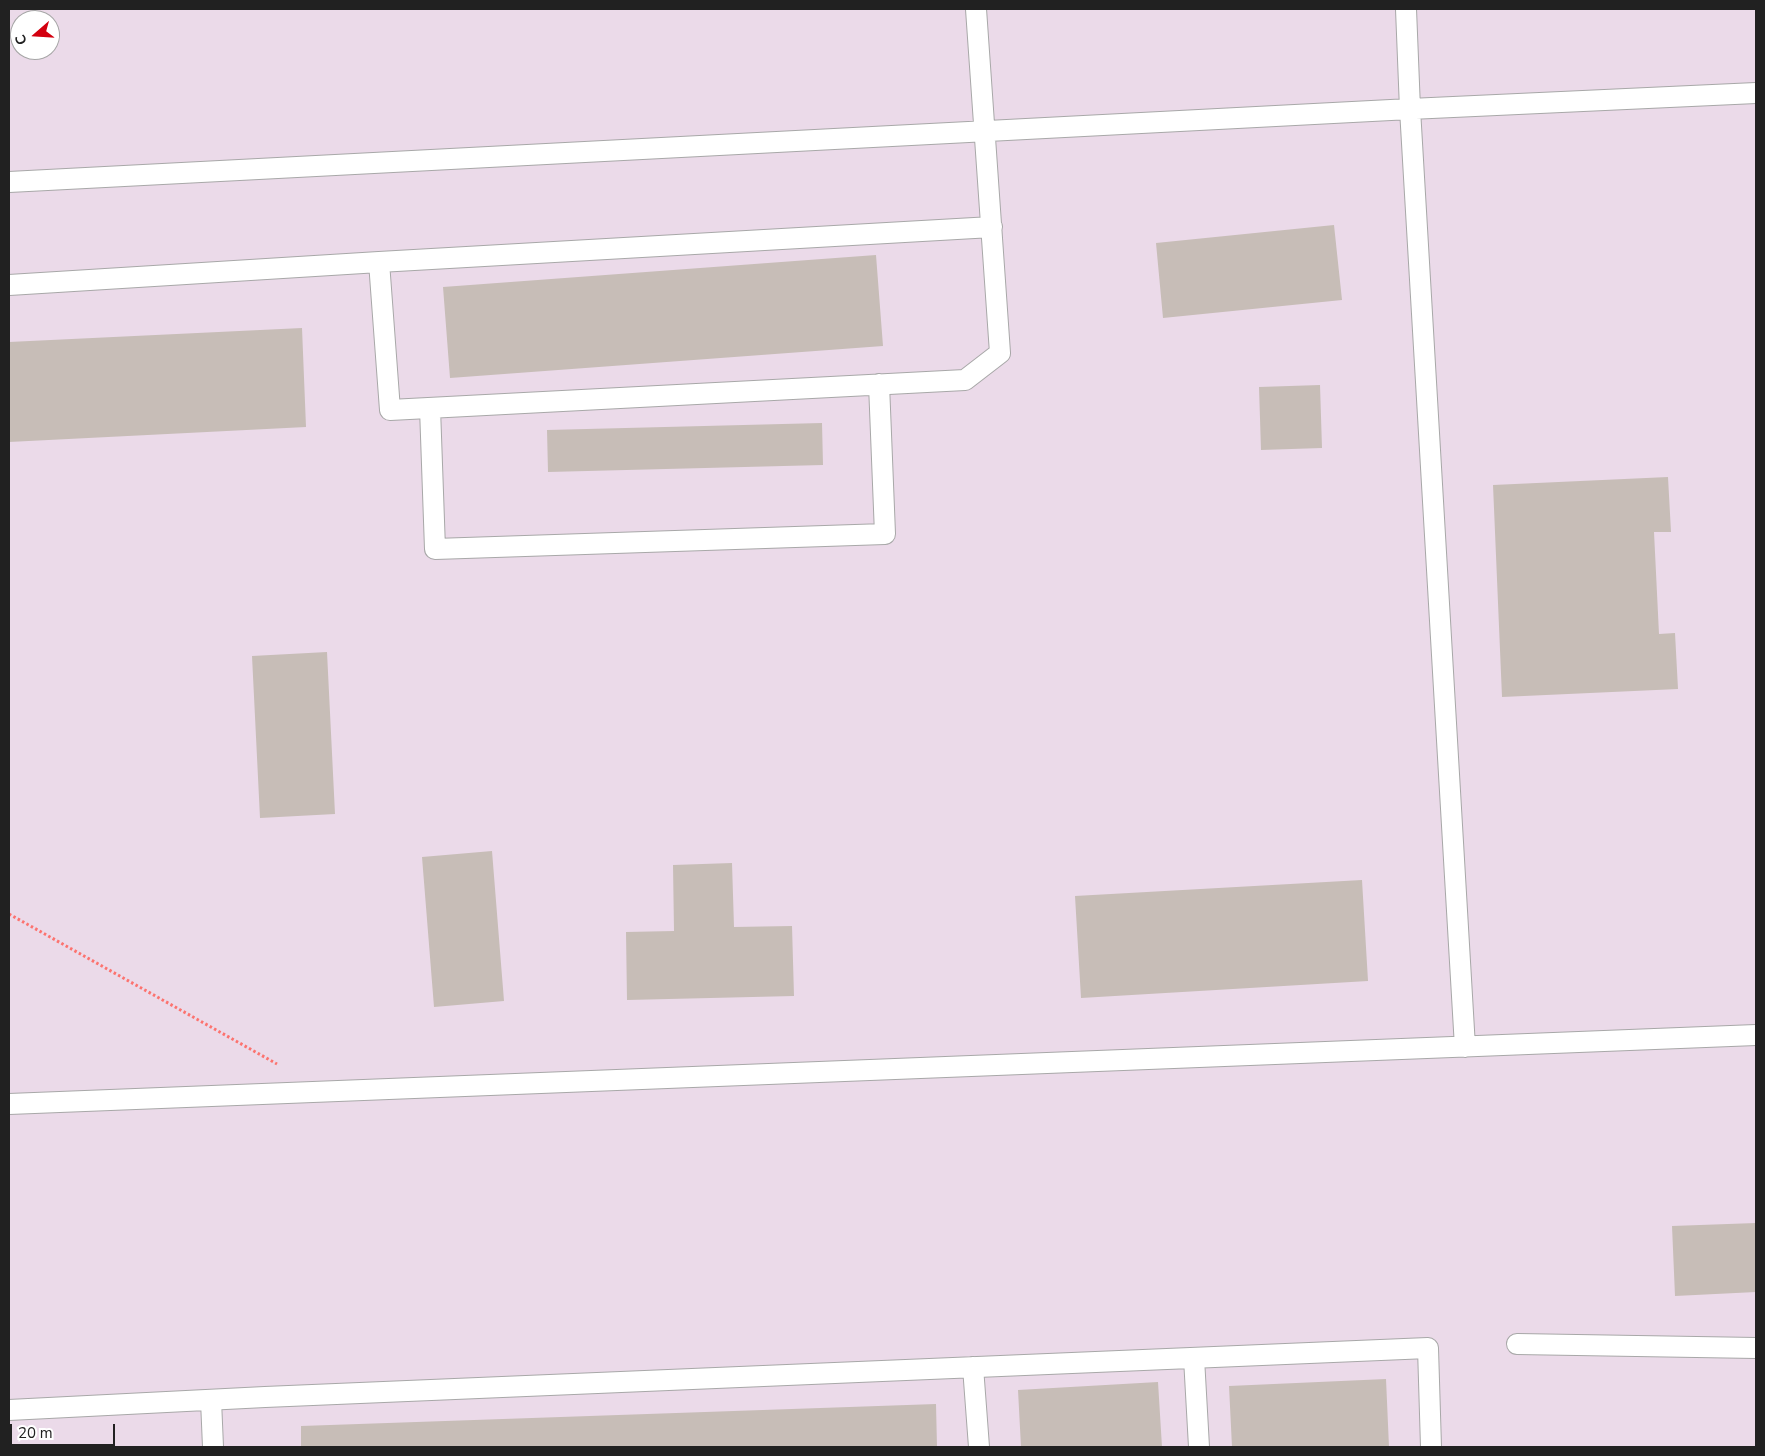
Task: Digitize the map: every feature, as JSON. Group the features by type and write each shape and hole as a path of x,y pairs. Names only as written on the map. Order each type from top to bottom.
{"lane":[{"path":"379,262 390,410 965,380 1000,353 976,9"},
{"path":"1406,9 1410,110 1465,1047"},
{"path":"9,182 1756,93"},
{"path":"9,285 992,227"},
{"path":"430,408 436,549 884,534 879,384"},
{"path":"9,1104 1756,1035"},
{"path":"1517,1344 1756,1348"},
{"path":"9,1410 1428,1348 1431,1447"},
{"path":"1194,1358 1198,1447"},
{"path":"973,1367 979,1447"},
{"path":"212,1400 213,1447"}],"path":[{"path":"9,914 283,1067"}],"shaded area":[{"path":"9,9 1756,9 1756,1447 9,1447"}],"building":[{"path":"1334,225 1342,300 1163,318 1156,243"},
{"path":"876,255 883,346 450,378 443,287"},
{"path":"302,328 306,427 9,442 9,342"},
{"path":"1320,385 1322,448 1261,450 1259,387"},
{"path":"822,423 823,465 548,472 547,430"},
{"path":"1668,477 1671,532 1654,532 1659,634 1675,633 1678,689 1502,697 1493,485"},
{"path":"327,652 335,814 260,818 252,656"},
{"path":"492,851 504,1001 434,1007 422,857"},
{"path":"732,863 734,927 792,926 794,996 627,1000 626,932 674,931 673,865"},
{"path":"1362,880 1368,981 1081,998 1075,896"},
{"path":"1756,1223 1756,1292 1675,1296 1672,1226"},
{"path":"1386,1379 1389,1447 1232,1447 1229,1386"},
{"path":"1158,1382 1162,1447 1021,1447 1018,1390"},
{"path":"936,1404 937,1447 301,1447 301,1426"}]}
